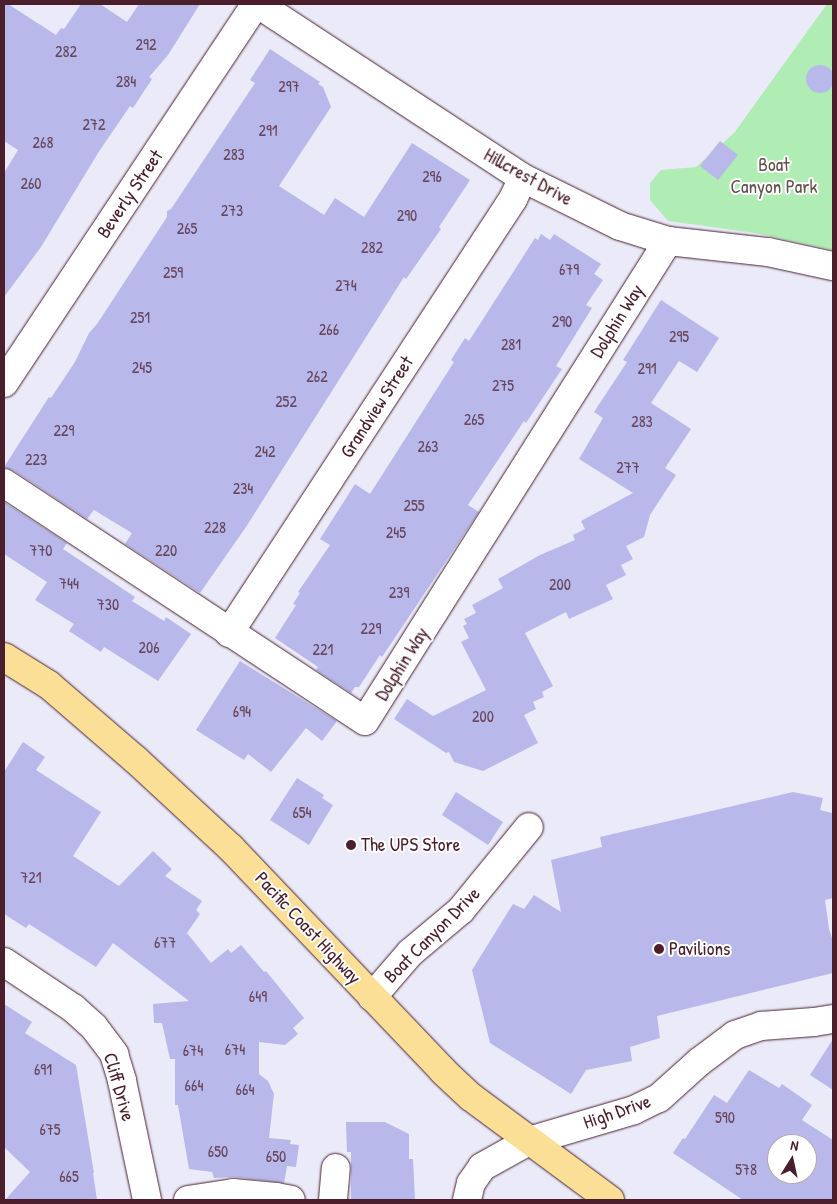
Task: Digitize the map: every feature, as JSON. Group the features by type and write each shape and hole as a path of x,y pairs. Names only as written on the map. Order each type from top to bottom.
{"highway":[{"name":"Pacific Coast Highway","path":"4,657 49,685 180,801 270,888 471,1097 610,1200"}],"street":[{"name":"Hillcrest Drive","path":"257,4 523,178 620,226 668,241 768,252 833,266"},
{"name":"Beverly Street","path":"4,384 257,4"},
{"name":"Grandview Street","path":"229,634 513,199 523,178"},
{"name":"Dolphin Way","path":"4,483 229,634 365,721 668,241"},
{"name":"Boat Canyon Drive","path":"372,996 410,953 460,910 529,827"},
{"name":"Cliff Drive","path":"4,962 73,1008 94,1027 114,1054 122,1081 147,1200"},
{"name":"High Drive","path":"467,1200 471,1183 482,1167 528,1141 634,1110 659,1098 699,1062 735,1036 761,1026 814,1022 833,1018"},
{"path":"333,1200 336,1168"},
{"path":"188,1200 233,1193 291,1200"}],"green space":[{"name":"Boat Canyon Park","path":"827,4 833,4 833,250 755,233 668,221 650,200 650,183 661,170 696,167 734,133"}],"building":[{"path":"4,4 8,4 56,35 61,28 64,29 81,4 100,4 127,22 139,4 200,4 168,55 149,77 152,79 133,108 130,106 98,153 41,247 4,297 4,173 18,150 4,141"},
{"path":"270,49 320,82 318,84 323,87 331,107 279,186 324,215 335,198 364,217 412,143 470,180 439,227 441,229 406,279 404,277 246,527 200,593 125,544 132,533 94,510 87,519 13,470 4,467 49,397 51,398 75,362 89,333 97,324 167,217 167,211 171,209 255,83 250,80"},
{"path":"820,65 830,69 834,79 830,89 820,93 810,89 806,79 810,69"},
{"path":"720,141 738,155 718,180 700,166"},
{"path":"541,234 550,240 554,234 601,264 594,274 603,280 586,305 592,308 556,366 562,369 526,423 524,421 468,505 479,512 382,657 380,655 359,687 355,687 351,693 316,670 318,667 275,638 296,605 293,604 300,593 298,592 330,545 320,539 355,484 370,494 454,362 451,360 465,338 469,341 535,238 538,240"},
{"path":"661,300 719,338 697,372 679,361 651,403 691,429 665,468 676,475 650,515 644,537 626,546 633,559 621,565 626,575 606,585 613,599 569,619 566,612 525,633 553,686 542,692 544,697 533,702 536,709 524,715 538,743 483,771 454,762 449,752 446,753 394,719 407,699 433,716 486,690 461,642 469,638 463,626 467,624 464,619 476,613 472,605 503,588 498,579 540,555 575,540 573,535 585,529 581,521 633,493 579,459 603,418 594,412 627,362 623,360"},
{"path":"4,502 67,543 63,549 135,597 132,601 164,621 166,617 191,634 158,681 104,647 101,652 69,631 74,624 35,600 47,582 4,554"},
{"path":"240,661 337,721 322,741 306,728 271,772 248,754 244,760 196,730"},
{"path":"23,742 45,757 36,770 101,812 73,856 119,886 153,851 172,869 165,876 202,901 196,910 200,914 187,933 211,963 228,949 231,953 241,945 264,972 266,971 304,1018 293,1028 298,1034 285,1045 259,1042 259,1074 268,1081 274,1094 269,1138 291,1140 290,1144 299,1145 296,1167 287,1166 284,1183 234,1177 214,1178 212,1172 189,1169 178,1105 175,1105 175,1059 170,1059 162,1023 154,1023 153,1004 189,1001 113,943 96,967 29,924 26,928 4,914 4,772"},
{"path":"297,778 324,795 322,798 333,805 309,845 270,820"},
{"path":"456,792 503,822 488,845 442,815"},
{"name":"Pavilions","path":"793,792 823,798 820,810 832,813 833,898 825,900 829,929 833,941 833,973 657,1016 660,1038 630,1047 632,1061 586,1070 571,1094 490,1043 472,970 513,904 524,909 534,895 561,912 551,860 602,847 600,837"},
{"path":"4,1004 32,1022 25,1033 76,1065 97,1200 5,1200 30,1172 4,1147"},
{"path":"833,1039 833,1090 810,1075"},
{"path":"749,1070 779,1088 782,1084 812,1105 802,1120 833,1140 833,1200 743,1200 673,1153 683,1138 685,1139 714,1095 727,1103"},
{"path":"346,1122 385,1122 409,1134 409,1159 413,1159 415,1200 351,1200 351,1152 347,1152"}],"place":[{"name":"The UPS Store","path":"351,845"},
{"name":"Pavilions","path":"659,949"}]}
